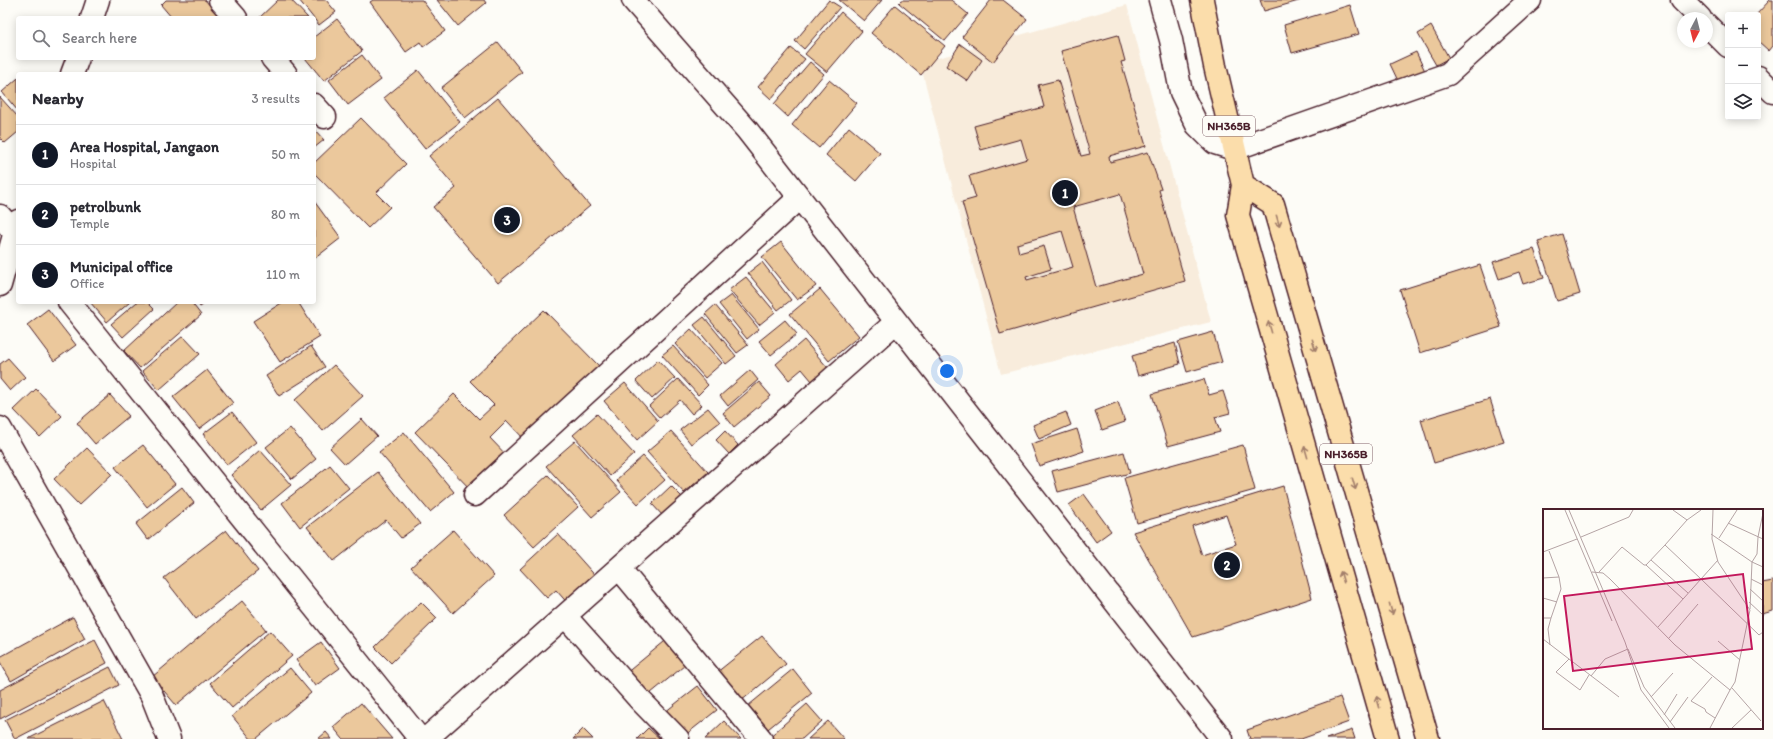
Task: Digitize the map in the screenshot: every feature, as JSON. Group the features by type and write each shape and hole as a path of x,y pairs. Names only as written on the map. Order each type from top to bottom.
{"highway":[{"name":"NH365B","path":"1202,0 1215,66 1243,185 1274,204 1428,739"},
{"path":"1243,185 1238,215 1388,739"}],"street":[{"path":"93,16 98,0"},
{"path":"220,0 234,16"},
{"path":"633,0 747,130 1222,739"},
{"path":"1160,0 1171,40 1181,92 1197,125 1215,143 1234,149 1448,74 1530,0"},
{"path":"1682,0 1694,12"},
{"path":"1713,31 1725,43"},
{"path":"73,72 77,60"},
{"path":"274,60 284,72"},
{"path":"1761,80 1773,92"},
{"path":"475,495 799,198"},
{"path":"0,285 12,227"},
{"path":"71,304 420,739"},
{"path":"426,739 896,322"},
{"path":"0,428 152,696 169,739"},
{"path":"618,568 761,739"},
{"path":"565,616 639,699 678,739"}],"shaded area":[{"path":"1127,5 1211,322 1001,374 920,63"}],"building":[{"path":"166,0 205,0 219,16 170,16 161,5"},
{"path":"278,0 291,0 306,16 261,16"},
{"path":"299,0 326,0 336,12 319,25 316,21 316,16 312,16"},
{"path":"373,0 422,0 445,31 423,47 420,42 406,52 370,2"},
{"path":"437,0 484,0 486,3 458,26"},
{"path":"829,0 840,7 804,49 795,41"},
{"path":"839,0 882,0 864,21"},
{"path":"902,0 951,0 968,14 945,41 899,3"},
{"path":"991,0 1003,0 1027,19 993,62 962,37"},
{"path":"1260,0 1302,0 1264,11"},
{"path":"1770,0 1773,0 1773,46 1769,51 1761,44 1761,12 1759,12"},
{"path":"895,5 945,46 921,75 871,33"},
{"path":"1350,5 1359,34 1292,53 1284,25"},
{"path":"841,12 862,31 827,72 805,54"},
{"path":"337,19 362,51 324,81 307,60 316,60 316,35"},
{"path":"1431,26 1449,58 1436,65 1418,34"},
{"path":"1118,35 1125,61 1121,62 1146,146 1109,156 1110,162 1148,152 1161,189 1159,190 1185,281 1000,334 962,202 976,198 969,176 1027,159 1021,139 981,150 974,126 1044,107 1038,85 1058,80 1081,156 1090,154 1061,51","holes":["1120,194 1143,274 1096,287 1073,207","1062,231 1073,267 1027,280 1026,277 1051,269 1044,246 1019,253 1017,244"]},
{"path":"498,42 522,72 465,118 441,88"},
{"path":"960,44 982,60 968,81 946,66"},
{"path":"791,48 805,59 771,99 758,87"},
{"path":"1416,52 1425,71 1399,83 1390,64"},
{"path":"362,55 381,80 348,105 329,80"},
{"path":"810,62 824,74 788,117 774,104"},
{"path":"418,70 460,122 425,149 384,98"},
{"path":"16,80 16,109 2,92"},
{"path":"829,80 857,103 819,148 792,125"},
{"path":"0,97 16,115 16,134 5,143 0,138"},
{"path":"498,98 590,206 498,283 433,207 456,188 429,156"},
{"path":"361,118 406,164 376,193 390,207 368,228 316,175 316,161"},
{"path":"849,127 880,153 856,181 826,155"},
{"path":"316,131 324,140 316,146"},
{"path":"316,204 341,238 316,257"},
{"path":"1562,234 1580,294 1557,301 1538,241"},
{"path":"781,242 816,286 797,300 762,257"},
{"path":"1534,249 1544,278 1523,284 1519,272 1499,279 1493,262"},
{"path":"762,262 791,300 778,310 748,273"},
{"path":"1480,265 1501,327 1420,353 1400,290"},
{"path":"746,277 775,312 759,325 729,290"},
{"path":"820,289 859,336 829,361 790,314"},
{"path":"731,295 759,329 747,339 719,304"},
{"path":"92,304 128,304 107,322"},
{"path":"135,304 149,304 154,309 123,337 111,324"},
{"path":"175,304 193,304 201,315 140,368 124,351"},
{"path":"280,304 299,304 320,337 280,362 253,321"},
{"path":"715,305 748,345 737,353 705,314"},
{"path":"48,309 76,345 54,361 27,325"},
{"path":"544,310 601,368 525,440 507,421 490,438 510,459 474,493 415,432 454,394 479,419 494,405 470,381"},
{"path":"704,317 736,356 726,364 694,325"},
{"path":"785,320 797,334 771,355 759,341"},
{"path":"691,329 722,363 705,378 675,344"},
{"path":"1213,332 1222,362 1187,372 1178,342"},
{"path":"183,336 200,354 159,390 142,371"},
{"path":"804,340 828,368 812,381 802,369 789,380 776,364"},
{"path":"1175,343 1180,364 1138,376 1132,356"},
{"path":"311,346 325,367 279,396 266,376"},
{"path":"673,346 708,385 698,395 662,355"},
{"path":"8,358 25,377 10,391 0,379 0,364"},
{"path":"658,360 675,378 652,399 636,381"},
{"path":"334,365 363,396 323,431 295,400"},
{"path":"207,370 233,403 199,429 173,397"},
{"path":"750,370 758,380 728,406 720,396"},
{"path":"678,379 702,405 692,414 680,400 660,418 649,406"},
{"path":"1204,379 1209,395 1223,391 1230,413 1215,417 1220,432 1168,446 1152,394"},
{"path":"759,382 771,396 734,427 723,413"},
{"path":"625,383 658,421 637,440 604,401"},
{"path":"36,389 62,416 40,437 14,410"},
{"path":"110,395 129,416 95,444 77,423"},
{"path":"1490,399 1504,442 1434,463 1421,420"},
{"path":"1118,402 1125,422 1102,430 1095,411"},
{"path":"708,408 720,422 691,444 680,430"},
{"path":"232,412 256,442 227,465 203,434"},
{"path":"1066,412 1071,425 1039,439 1033,425"},
{"path":"597,414 634,454 610,476 573,435"},
{"path":"362,419 377,436 345,464 330,448"},
{"path":"290,428 316,459 292,479 266,447"},
{"path":"1077,429 1084,451 1039,466 1031,444"},
{"path":"671,431 708,472 684,493 647,452"},
{"path":"725,431 738,445 729,454 716,440"},
{"path":"404,432 454,492 430,512 379,452"},
{"path":"575,441 621,492 592,517 546,466"},
{"path":"143,445 175,484 147,507 115,467"},
{"path":"1243,445 1255,490 1137,523 1124,478"},
{"path":"87,448 112,474 79,505 54,479"},
{"path":"260,450 291,485 261,510 231,475"},
{"path":"1124,452 1130,473 1058,492 1052,471"},
{"path":"643,456 665,480 638,504 616,480"},
{"path":"330,465 349,488 300,527 282,503"},
{"path":"378,472 420,524 401,538 386,520 334,561 307,527"},
{"path":"548,475 578,507 534,547 504,515"},
{"path":"671,486 683,498 663,516 652,504"},
{"path":"1283,486 1312,598 1193,637 1133,532"},
{"path":"182,487 194,503 148,540 136,524"},
{"path":"1084,494 1111,531 1096,542 1069,505"},
{"path":"1226,515 1236,544 1202,555 1192,526"},
{"path":"226,530 258,571 196,619 164,578"},
{"path":"453,530 494,576 453,613 411,567"},
{"path":"558,534 599,580 570,606 556,590 547,598 520,569"},
{"path":"1773,581 1773,611 1763,614 1763,583"},
{"path":"242,601 266,630 176,705 152,677"},
{"path":"421,602 437,618 391,663 375,647"},
{"path":"73,617 85,639 11,681 0,662 0,657"},
{"path":"270,631 292,656 232,708 210,683"},
{"path":"762,636 786,664 735,706 711,677"},
{"path":"670,637 690,661 645,698 625,674"},
{"path":"95,640 107,663 0,719 0,690"},
{"path":"321,642 340,668 315,686 296,660"},
{"path":"110,667 119,685 15,739 5,720"},
{"path":"290,668 311,693 256,739 251,739 232,716"},
{"path":"793,669 812,693 763,733 743,710"},
{"path":"698,686 717,710 684,736 665,712"},
{"path":"1340,697 1349,722 1301,739 1250,739 1247,730"},
{"path":"104,701 123,739 28,739"},
{"path":"361,703 392,739 343,739 333,727"},
{"path":"807,704 822,721 802,739 767,739"},
{"path":"724,721 741,739 705,739"},
{"path":"828,721 844,739 808,739"},
{"path":"648,728 660,739 637,739"},
{"path":"583,729 593,739 573,739"},
{"path":"1352,730 1355,739 1326,739"},
{"path":"326,732 332,739 318,739"}],"place":[{"name":"Area Hospital, Jangaon","path":"1065,193"},
{"name":"Municipal office","path":"507,220"},
{"name":"petrolbunk","path":"1227,565"}]}
